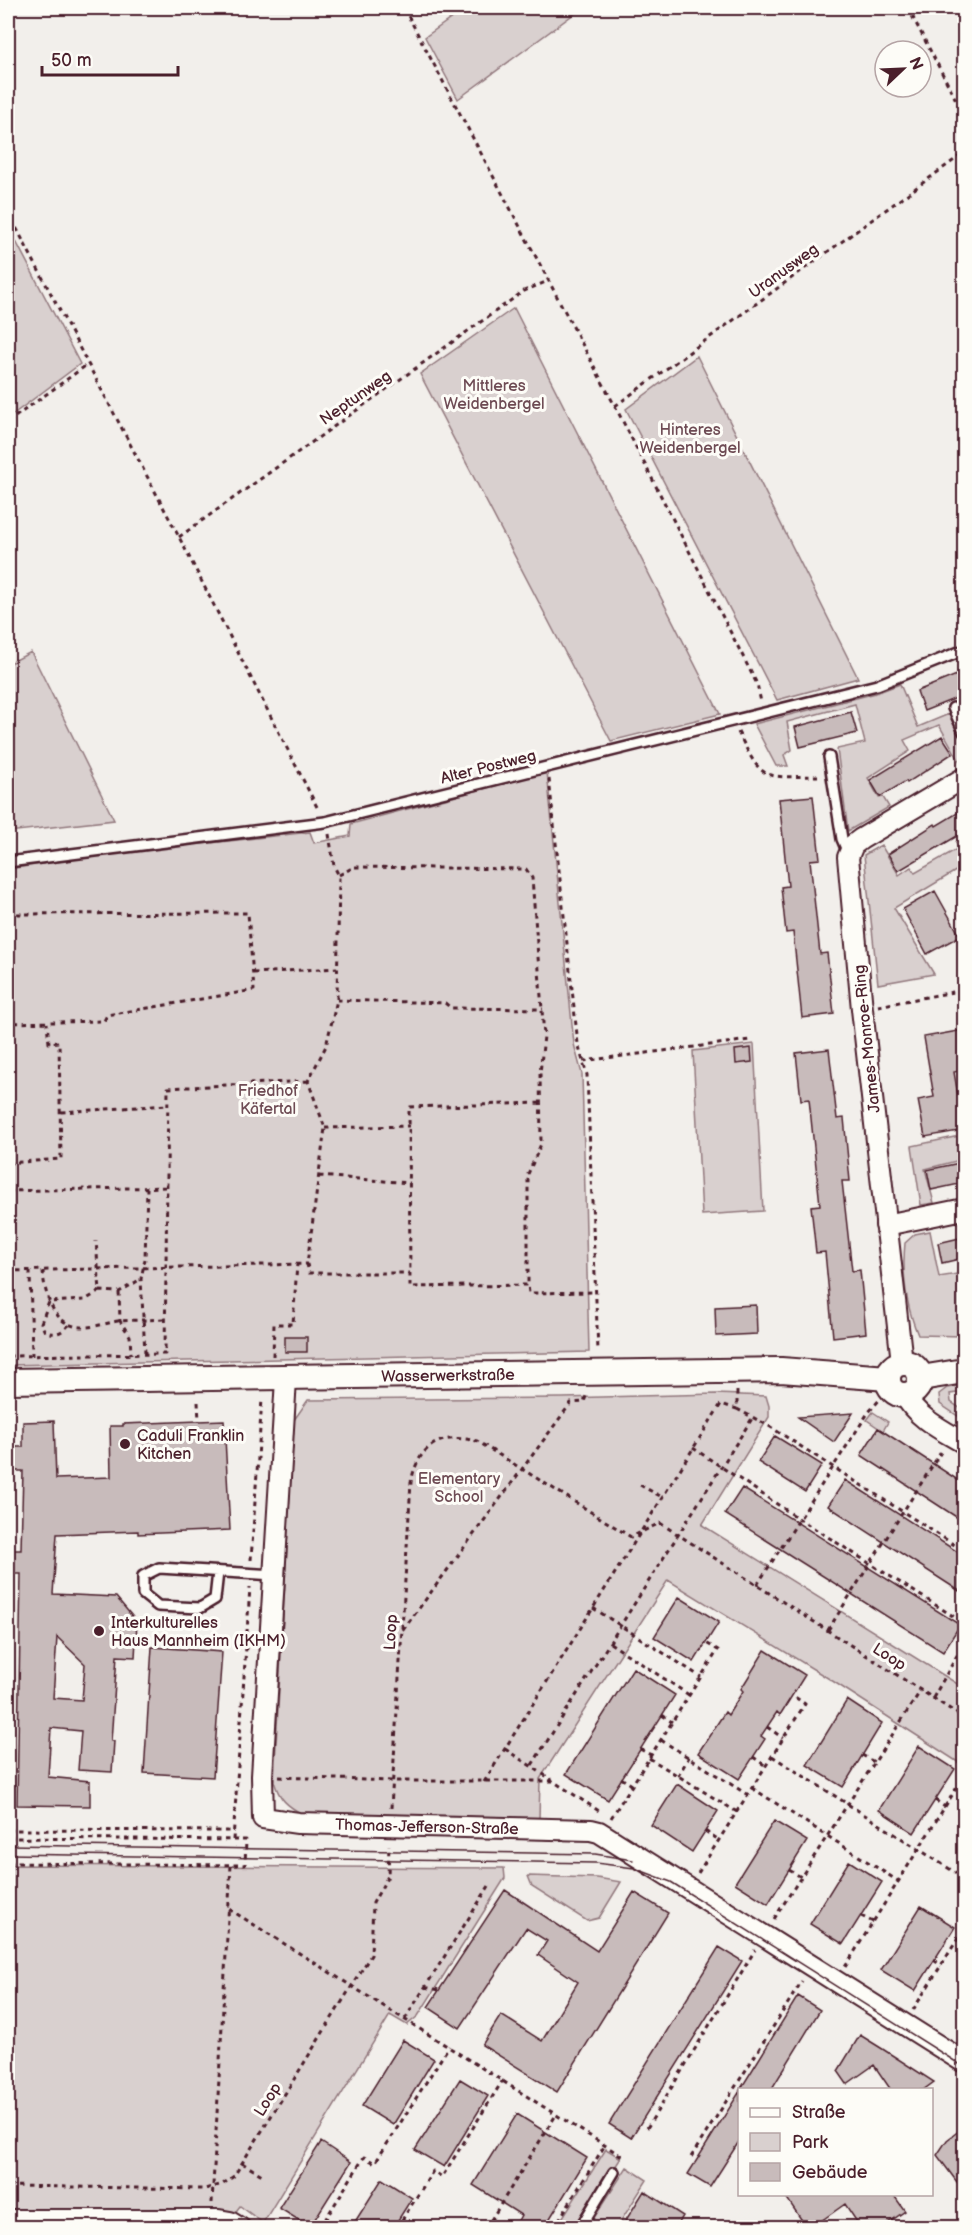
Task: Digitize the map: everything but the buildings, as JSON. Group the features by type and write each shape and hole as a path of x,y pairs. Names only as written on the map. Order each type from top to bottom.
{"street":[{"path":"848,853 861,838 964,778"},
{"name":"James-Monroe-Ring","path":"848,853 901,1380"},
{"path":"886,1224 964,1209"},
{"name":"Wasserwerkstraße","path":"8,1381 781,1370 901,1380 964,1371"},
{"name":"Thomas-Jefferson-Straße","path":"274,1379 274,1575 262,1776 263,1818 298,1823 599,1832 964,2062"},
{"path":"901,1380 908,1402 928,1421 958,1439"},
{"path":"8,2220 219,2220 230,2222 240,2228"}],"lane":[{"name":"Alter Postweg","path":"8,862 325,822 877,685 964,650"},
{"path":"953,708 964,732"},
{"name":"James-Monroe-Ring","path":"829,757 842,840 848,853"},
{"path":"218,1572 215,1599 200,1608 158,1606 143,1594 143,1576 159,1568 274,1575"},
{"path":"580,2228 614,2172"}],"path":[{"path":"404,8 615,406 757,684 765,714"},
{"path":"908,8 964,115"},
{"name":"Uranusweg","path":"615,406 964,153"},
{"path":"8,212 179,537 325,822 331,841 334,866 339,876 337,1000 326,1046 308,1081 325,1128 307,1264 309,1273 410,1273"},
{"name":"Neptunweg","path":"179,537 524,291 548,281"},
{"path":"8,422 87,364"},
{"path":"733,722 752,760 764,773 777,777 832,776"},
{"path":"402,1632 571,1403 584,1402 596,1374 597,1292 587,1075 578,1044 548,767"},
{"path":"339,876 354,867 526,869 532,878 544,1036 540,1074 541,1144 528,1174 529,1293 597,1292"},
{"path":"8,914 248,913 254,990 107,1015 104,1021 8,1023"},
{"path":"253,973 337,969"},
{"path":"862,1009 964,990"},
{"path":"337,1000 445,1003 451,1008 543,1008"},
{"path":"8,1163 61,1159 59,1042 48,1043 47,1023"},
{"path":"583,1061 750,1040"},
{"path":"8,1356 165,1353 168,1088 308,1081"},
{"path":"528,1285 410,1287 409,1107 540,1103"},
{"path":"61,1112 168,1105"},
{"path":"325,1128 409,1126"},
{"path":"319,1176 410,1183"},
{"path":"8,1191 168,1187"},
{"path":"145,1354 141,1279 147,1188"},
{"path":"96,1241 100,1291"},
{"path":"233,1840 250,1574 274,1379 274,1324 293,1324 297,1264"},
{"path":"8,1271 307,1264"},
{"path":"43,1270 44,1292 58,1315 69,1325 82,1327 120,1321 165,1319"},
{"path":"30,1271 32,1356"},
{"path":"49,1302 85,1300 100,1291 118,1292 141,1279"},
{"path":"118,1292 120,1321 130,1336 131,1354"},
{"path":"49,1302 41,1323 45,1332 54,1335 62,1332 69,1325"},
{"path":"737,1371 737,1409"},
{"path":"757,1585 868,1413 901,1380"},
{"path":"198,1402 199,1421"},
{"path":"484,1782 721,1404 737,1409 753,1418 964,1551"},
{"path":"532,1766 753,1418"},
{"name":"Loop","path":"212,2188 224,2184 234,2176 371,1955 373,1903 388,1876 411,1482 421,1456 439,1441 458,1437 477,1441 631,1537 660,1523 964,1718"},
{"path":"828,1630 903,1512 958,1439"},
{"path":"693,1448 801,1520 964,1623"},
{"path":"640,1485 662,1497"},
{"path":"592,1608 701,1677"},
{"path":"505,1748 611,1818 718,1650 706,1642"},
{"path":"610,1643 689,1695"},
{"path":"933,1698 964,1643"},
{"path":"647,2128 764,1936 921,1690"},
{"path":"698,1873 805,1704 792,1695"},
{"path":"662,1715 672,1722"},
{"path":"767,1727 783,1738"},
{"path":"661,1740 748,1795"},
{"path":"640,1749 678,1776 737,1812"},
{"path":"862,1755 874,1762"},
{"path":"772,1756 964,1878"},
{"path":"678,1776 689,1757"},
{"path":"753,1757 766,1766"},
{"path":"836,1981 964,1776"},
{"path":"278,1777 393,1781 554,1781"},
{"path":"621,1778 632,1785"},
{"path":"752,1788 898,1881"},
{"path":"935,1800 945,1806"},
{"path":"8,1830 234,1831"},
{"path":"705,1831 719,1840"},
{"path":"8,1838 246,1840 245,1865 8,1863"},
{"path":"8,2186 212,2188 231,1865"},
{"path":"789,1870 801,1877"},
{"path":"405,2019 489,1886"},
{"path":"229,1909 625,2158"},
{"path":"861,1916 873,1922"},
{"path":"904,2024 964,1929"},
{"path":"934,1960 941,1966"},
{"path":"691,2157 811,1965"},
{"path":"425,1987 439,1990"},
{"path":"320,2228 364,2157 375,2163 449,2046"},
{"path":"398,2228 433,2171 442,2177 503,2080"},
{"path":"486,2228 556,2115"},
{"path":"554,2228 605,2145"},
{"path":"242,2163 262,2175"}],"green space":[{"path":"466,8 582,8 458,99 425,37"},
{"path":"8,226 80,364 8,418"},
{"name":"Mittleres Weidenbergel","path":"514,308 720,714 611,741 420,374"},
{"name":"Hinteres Weidenbergel","path":"697,356 858,678 777,700 626,409"},
{"path":"31,652 114,820 8,832 8,664"},
{"path":"900,684 918,727 949,714 964,745 964,764 962,765 939,725 904,740 910,751 868,778 879,798 883,797 889,807 848,831 837,749 865,743 855,704 787,722 792,750 784,755 788,766 776,766 754,724 876,693"},
{"name":"Friedhof Käfertal","path":"547,772 574,1044 582,1074 589,1352 8,1365 8,869 118,853 310,832 314,843 350,836 351,824"},
{"path":"964,837 964,866 894,908 934,974 878,984 864,855 881,845 899,875 911,867 915,873 959,848 956,842"},
{"path":"754,1044 763,1211 702,1215 693,1051"},
{"path":"964,1135 964,1159 925,1169 934,1203 921,1205 912,1146"},
{"path":"930,1231 939,1277 964,1273 964,1336 918,1335 910,1313 904,1266 905,1243 915,1234"},
{"path":"964,1385 964,1392 950,1394 951,1402 964,1411 964,1420 940,1404 939,1394 947,1388"},
{"name":"Elementary School","path":"716,1394 766,1396 769,1417 702,1525 964,1688 964,1766 831,1680 668,1580 540,1779 539,1819 304,1815 284,1801 274,1781 294,1420 308,1400"},
{"path":"873,1412 888,1422 883,1431 867,1420"},
{"path":"8,1865 504,1868 505,1878 418,2016 407,2025 390,2015 263,2223 240,2206 224,2227 8,2228"},
{"path":"528,1876 597,1878 621,1882 599,1918 587,1921 532,1886"},
{"path":"606,2149 621,2158 576,2227 556,2228"},
{"path":"627,2167 647,2180 617,2227 588,2227"}],"tram line":[{"path":"8,1845 595,1854 633,1860"},
{"path":"8,1854 596,1863 634,1868 671,1882 964,2067"}],"place":[{"name":"Caduli Franklin Kitchen","path":"125,1444"},
{"name":"Interkulturelles Haus Mannheim (IKHM)","path":"99,1631"}]}
